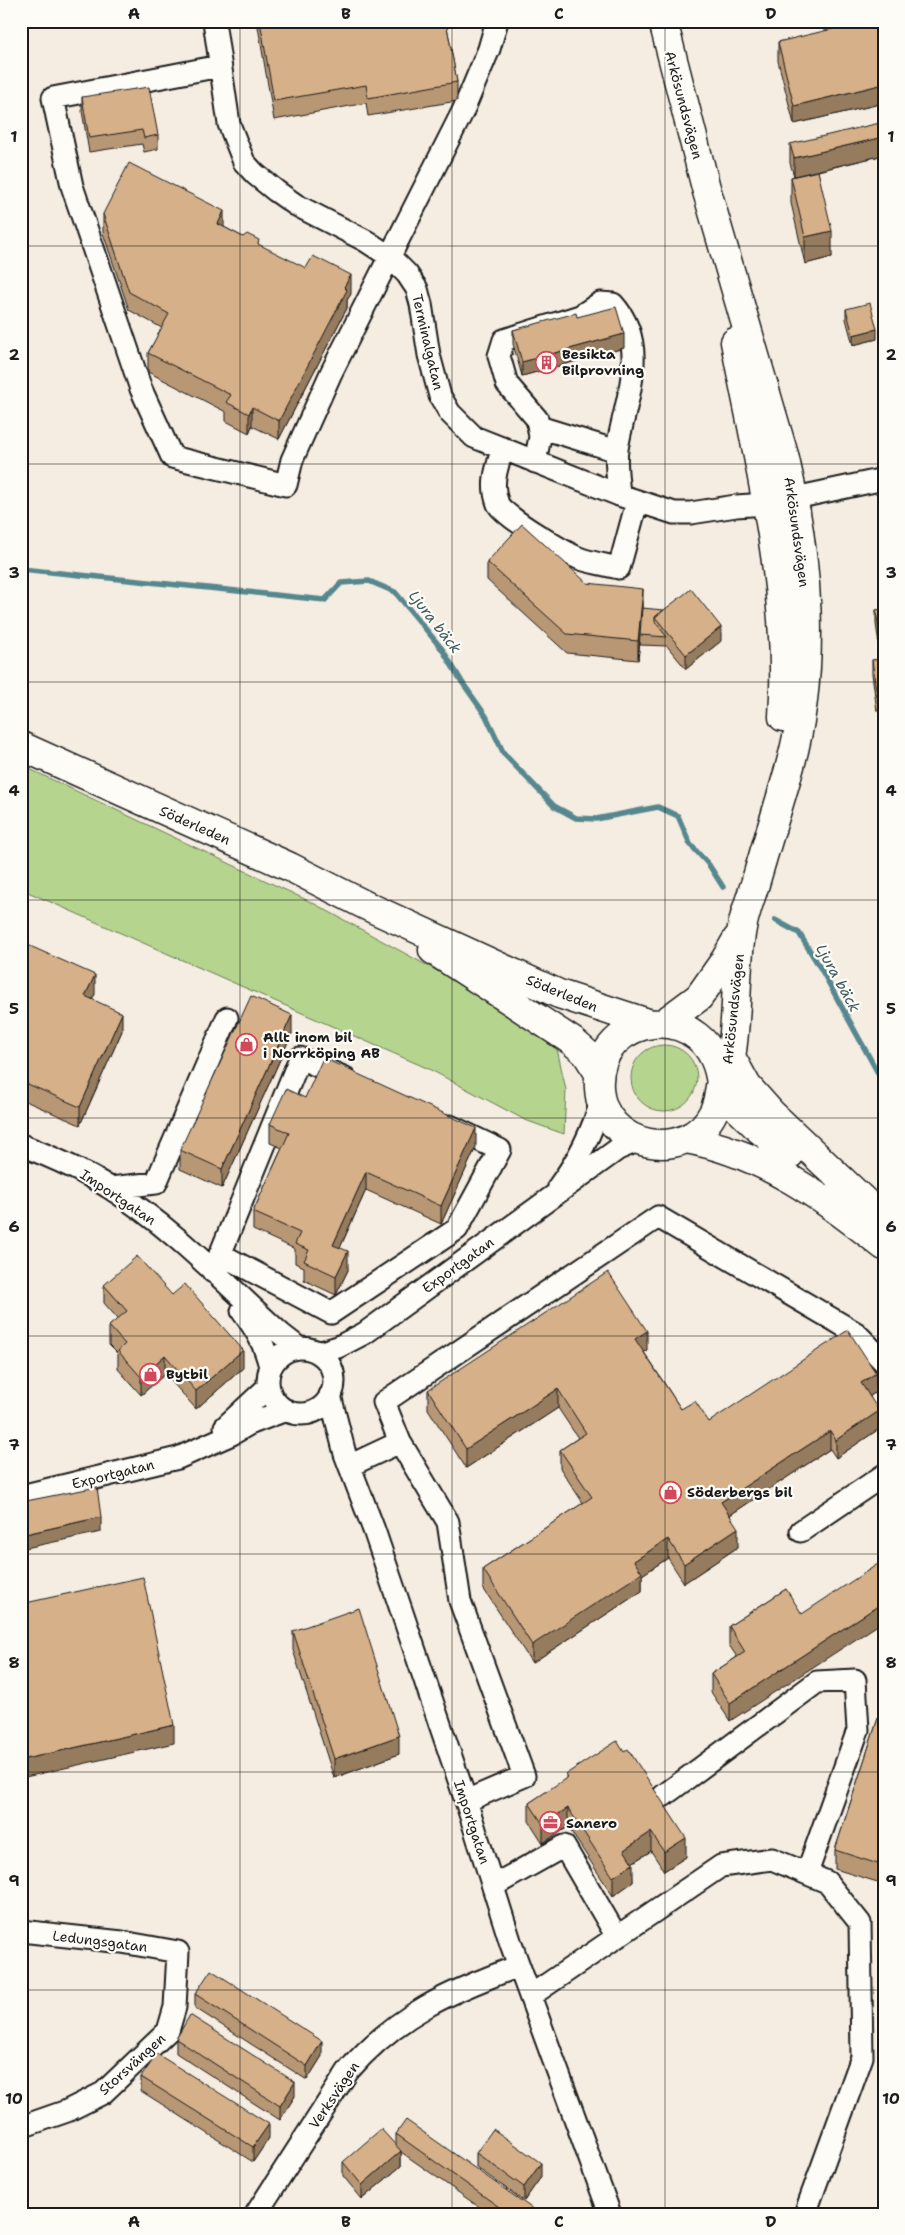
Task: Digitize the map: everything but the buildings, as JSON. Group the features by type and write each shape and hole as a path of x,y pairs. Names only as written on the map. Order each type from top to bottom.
{"main road":[{"name":"Arkösundsvägen","path":"663,21 706,188 784,455 795,499 806,608 802,712 791,764 741,932 731,1057 720,1088"},
{"name":"Arkösundsvägen","path":"706,188 767,504 781,599 785,644 781,746 772,824"},
{"name":"Söderleden","path":"21,746 290,868 367,906 560,994 657,1023"},
{"name":"Söderleden","path":"367,906 423,944 558,1011 595,1036 604,1062"},
{"name":"Arkösundsvägen","path":"657,1023 699,997 725,960 741,932"},
{"path":"657,1023 689,1030 708,1047 715,1059 720,1088 712,1114 697,1132 686,1139 662,1145 637,1140 624,1134 614,1125 601,1101 604,1062 619,1038 634,1028 657,1023"},
{"path":"731,1057 747,1086 772,1114 884,1222"},
{"path":"720,1088 778,1145 884,1222"},
{"path":"686,1139 728,1149 787,1176 816,1194 884,1246"}],"street":[{"name":"Terminalgatan","path":"214,21 229,124 241,154 255,174 296,205 366,241 389,256 407,274 417,289 426,325 433,376 440,396 450,413 474,437 628,498 674,513 767,504 884,479"},
{"path":"220,66 53,98 72,186 141,389 172,457 286,485 292,460 331,373 462,111 489,49 497,21"},
{"path":"503,448 494,474 494,487 499,506 513,520 580,559 619,568 628,498 617,451 634,366 632,338 624,317 613,304 600,303 580,316 504,340 499,356 507,384 537,419 540,427 540,446 535,462"},
{"path":"540,427 617,451"},
{"path":"110,1188 156,1183 227,1018"},
{"path":"361,1086 300,1058 213,1263 331,1313 457,1229 500,1150 431,1118"},
{"name":"Exportgatan","path":"551,1197 585,1146 593,1128 601,1101"},
{"name":"Exportgatan","path":"308,1350 338,1347 365,1333 551,1197 626,1144 637,1140"},
{"name":"Importgatan","path":"21,1144 66,1164 110,1188 213,1263 281,1334 308,1350"},
{"path":"466,1801 524,1776 460,1601 448,1522 400,1442 384,1402 658,1218 856,1333 884,1362"},
{"name":"Importgatan","path":"213,1263 256,1328 266,1350 269,1377"},
{"name":"Exportgatan","path":"333,1373 346,1353 365,1333"},
{"path":"308,1350 327,1362 333,1373 334,1381 330,1395 320,1408 295,1412 277,1404 271,1396 269,1377 282,1353 308,1350"},
{"name":"Exportgatan","path":"202,1447 242,1413 269,1377"},
{"name":"Importgatan","path":"330,1395 348,1460 466,1801 519,1966 610,2214"},
{"name":"Importgatan","path":"295,1412 322,1428 348,1460"},
{"name":"Exportgatan","path":"21,1496 178,1458 268,1415 295,1412"},
{"path":"348,1460 400,1442"},
{"path":"801,1531 884,1475"},
{"path":"663,1796 817,1682 855,1680 858,1730 806,1873"},
{"path":"493,1886 564,1846 617,1937"},
{"path":"530,1996 721,1866 772,1858 827,1882 860,1923 862,2056 805,2214"},
{"name":"Ledungsgatan","path":"21,1931 122,1942 178,1952"},
{"name":"Storsvängen","path":"21,2127 67,2111 103,2093 168,2031 175,2007 178,1952"},
{"name":"Verksvägen","path":"256,2214 348,2071 366,2050 417,2010 453,1992 519,1966"}],"green space":[{"path":"21,765 313,903 554,1035 566,1090 564,1134 525,1120 429,1069 21,889"},
{"path":"664,1045 677,1048 687,1055 694,1065 697,1078 694,1091 687,1101 677,1108 664,1111 651,1108 641,1101 634,1091 631,1078 634,1065 641,1055 651,1048"}],"waterway":[{"name":"Ljura bäck","path":"21,569 325,600 341,583 369,581 395,592 442,649 486,716 504,754 554,806 576,818 596,819 658,807 678,816 690,844 709,865 723,887"},
{"name":"Ljura bäck","path":"775,920 799,933 821,969 884,1084"}],"place":[{"name":"Besikta Bilprovning","path":"546,362"},
{"name":"Allt inom bil i Norrköping AB","path":"247,1045"},
{"name":"Bytbil","path":"150,1374"},
{"name":"Söderbergs bil","path":"671,1492"},
{"name":"Sanero","path":"550,1823"}]}
